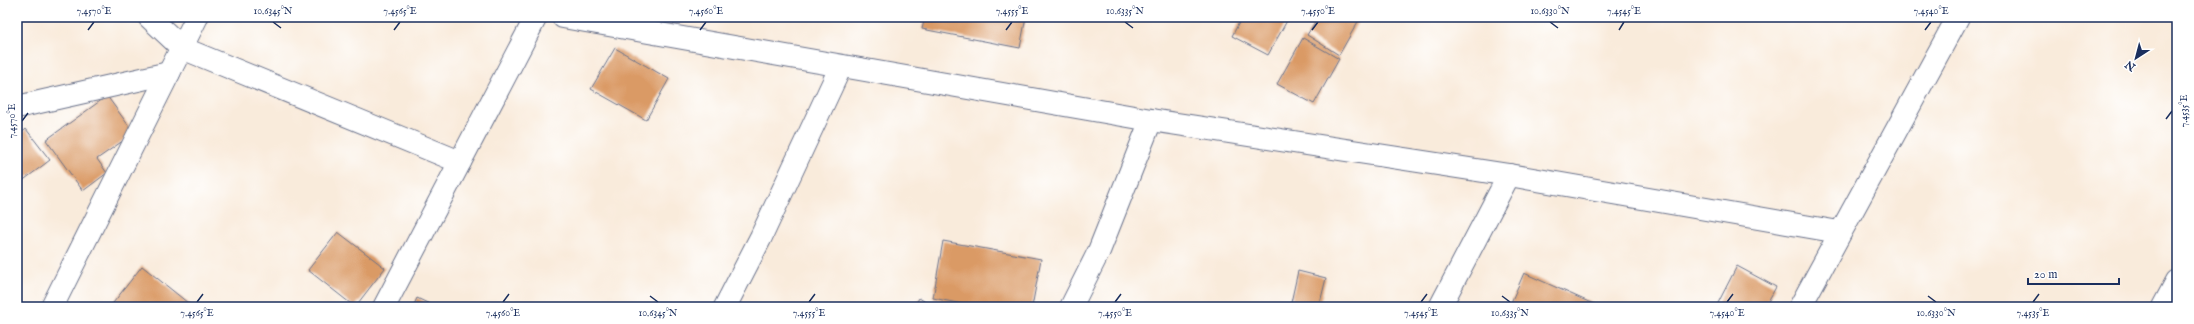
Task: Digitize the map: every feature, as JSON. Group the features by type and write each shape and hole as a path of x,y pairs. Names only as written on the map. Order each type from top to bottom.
{"street":[{"path":"149,17 182,48 460,162"},
{"path":"52,307 198,17"},
{"path":"384,307 536,17"},
{"path":"563,17 1151,120 1509,175 1839,232"},
{"path":"1800,307 1839,232 1958,17"},
{"path":"725,307 761,237 840,66"},
{"path":"17,107 170,73"},
{"path":"1070,307 1099,251 1151,120"},
{"path":"1440,307 1509,175"},
{"path":"2163,307 2177,281"}],"building":[{"path":"925,17 1026,17 1020,48 922,29"},
{"path":"1242,17 1289,17 1268,55 1232,36"},
{"path":"1318,17 1360,18 1339,55 1307,35"},
{"path":"1303,38 1339,59 1314,104 1277,84"},
{"path":"615,48 669,79 646,120 591,89"},
{"path":"107,96 134,133 97,159 107,173 83,191 46,140"},
{"path":"26,129 50,160 17,185 17,137"},
{"path":"338,232 385,268 355,307 308,270"},
{"path":"943,241 1041,259 1032,307 977,307 933,298"},
{"path":"142,266 193,307 110,307"},
{"path":"1737,266 1776,287 1765,307 1716,307"},
{"path":"1298,271 1326,278 1319,307 1290,307"},
{"path":"1524,273 1600,307 1509,307"},
{"path":"417,298 436,307 413,307"},
{"path":"919,298 934,307 914,307"}]}
